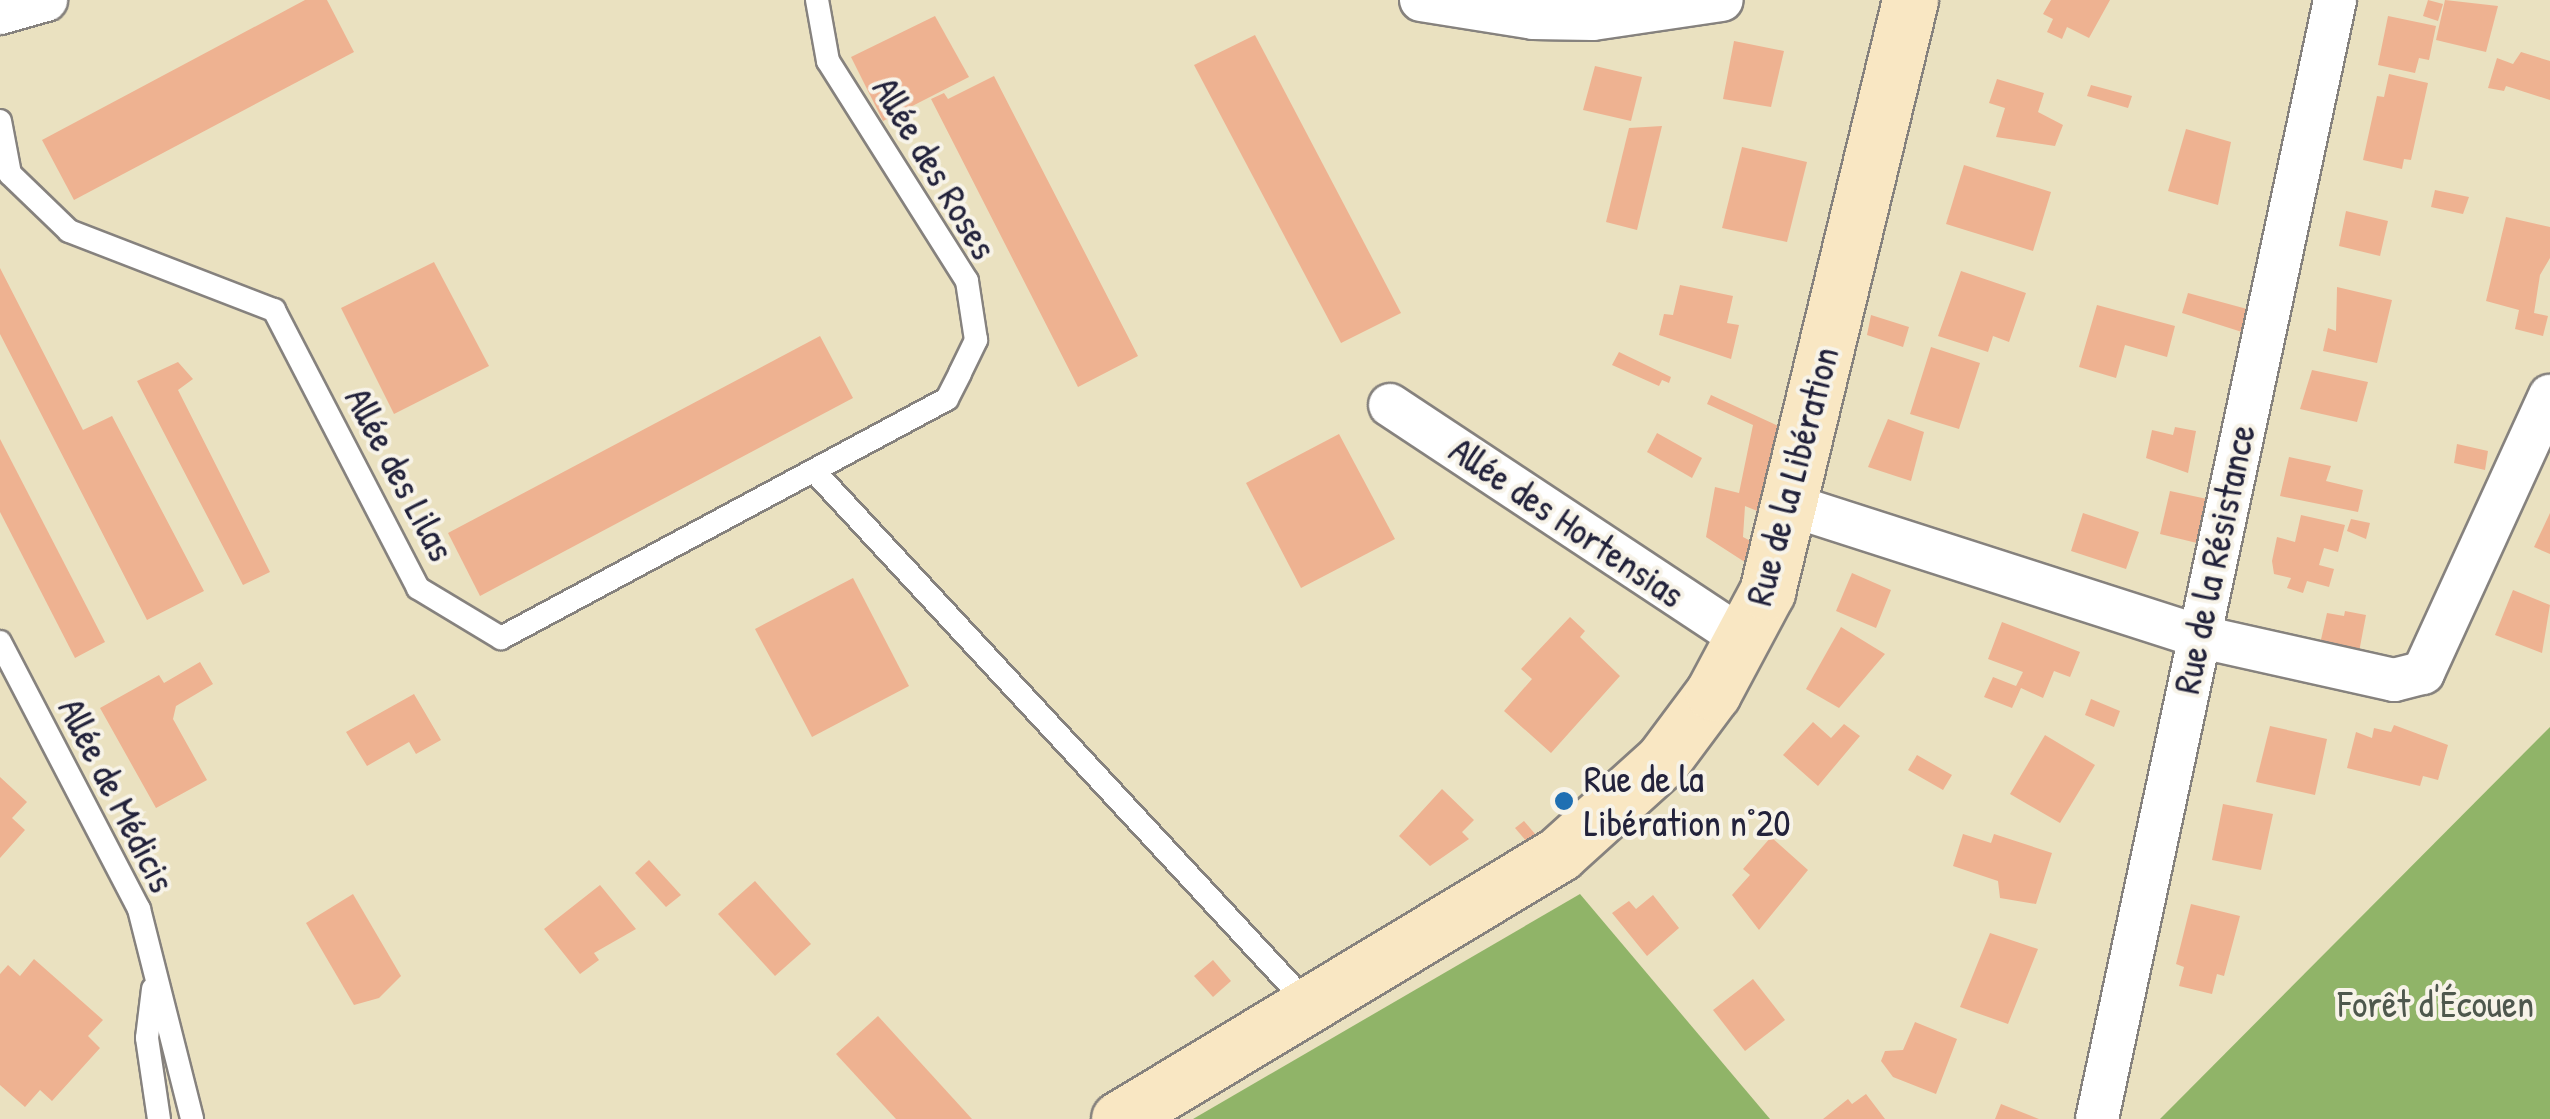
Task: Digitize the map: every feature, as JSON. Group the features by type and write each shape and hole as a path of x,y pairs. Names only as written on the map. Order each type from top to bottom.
{"main road":[{"name":"Rue de la Libération","path":"1119,1119 1559,854 1663,760 1745,640 1767,592 1910,0"}],"street":[{"path":"0,13 46,0"},
{"path":"1420,0 1533,18 1593,18 1722,0"},
{"name":"Rue de la Résistance","path":"2097,1119 2196,636 2335,0"},
{"path":"1790,505 2196,636 2394,680 2423,672 2550,396"},
{"name":"Allée des Hortensias","path":"1390,405 1745,640"}],"lane":[{"name":"Allée des Roses","path":"814,471 947,399 976,340 967,282 828,61 817,0"},
{"name":"Allée des Lilas","path":"0,121 10,174 69,231 274,310 418,588 501,638 814,471"},
{"path":"814,471 1308,1005"},
{"name":"Allée de Médicis","path":"0,642 139,909 154,986 176,1040 192,1119"},
{"name":"Allée de Médicis","path":"154,986 147,1038 159,1119"}],"green space":[{"name":"Forêt d'Écouen","path":"2550,727 2550,1119 2160,1119 2543,734"},
{"path":"1580,894 1770,1119 1193,1119"}],"building":[{"path":"305,0 327,0 354,52 74,200 42,140"},
{"path":"2051,0 2110,0 2089,38 2067,27 2062,39 2047,32 2053,19 2043,14"},
{"path":"2428,0 2443,4 2438,21 2423,16"},
{"path":"2445,0 2498,6 2486,52 2436,40"},
{"path":"935,16 969,77 883,121 851,57"},
{"path":"2388,16 2436,26 2429,60 2419,58 2415,73 2378,65"},
{"path":"1255,35 1401,313 1341,343 1194,65"},
{"path":"1734,41 1784,51 1771,107 1723,99"},
{"path":"2521,52 2550,61 2550,100 2506,86 2504,91 2488,88 2497,58 2513,64"},
{"path":"1595,66 1642,77 1631,121 1583,110"},
{"path":"2389,74 2428,83 2411,160 2404,159 2402,169 2363,160 2377,96 2384,97"},
{"path":"994,76 1138,356 1078,387 931,99 944,93 948,99"},
{"path":"1997,79 2044,93 2038,112 2063,125 2055,146 1996,137 2005,108 1989,103"},
{"path":"2091,85 2132,96 2128,108 2087,96"},
{"path":"1662,126 1637,230 1606,222 1629,128"},
{"path":"2186,129 2231,142 2218,205 2168,191"},
{"path":"1742,147 1807,162 1787,242 1722,228"},
{"path":"1964,165 2051,192 2033,251 1946,224"},
{"path":"2435,190 2469,197 2463,214 2431,207"},
{"path":"2346,211 2388,221 2380,256 2339,246"},
{"path":"2506,217 2550,227 2550,258 2540,275 2534,313 2548,316 2543,336 2515,329 2519,310 2486,301"},
{"path":"434,262 489,366 394,414 341,308"},
{"path":"0,268 83,430 112,416 204,591 147,620 0,334"},
{"path":"1961,271 2026,293 2009,342 1993,336 1988,352 1938,336"},
{"path":"1680,285 1733,296 1727,323 1739,325 1731,359 1659,335 1664,314 1673,315"},
{"path":"2337,287 2392,300 2377,363 2323,351 2328,328 2336,331"},
{"path":"2188,293 2247,309 2242,332 2182,313"},
{"path":"2097,305 2175,326 2167,357 2125,345 2116,378 2079,367"},
{"path":"1871,315 1909,327 1903,347 1867,335"},
{"path":"820,336 853,398 480,596 448,533"},
{"path":"1931,347 1980,363 1959,429 1910,414"},
{"path":"1619,352 1671,377 1669,383 1662,380 1659,386 1612,365"},
{"path":"178,362 193,379 178,390 270,572 243,585 137,381"},
{"path":"2312,370 2368,382 2357,422 2300,409"},
{"path":"1711,395 1787,430 1767,515 1745,506 1743,537 1760,546 1754,568 1706,537 1715,487 1739,493 1753,425 1707,404"},
{"path":"1888,419 1924,432 1911,481 1868,467"},
{"path":"2175,427 2196,431 2188,473 2146,458 2152,430 2173,435"},
{"path":"1657,433 1702,458 1692,478 1647,452"},
{"path":"1339,434 1395,539 1301,588 1246,483"},
{"path":"0,439 105,642 75,658 0,512"},
{"path":"2457,444 2488,451 2485,470 2454,463"},
{"path":"2289,457 2331,466 2326,481 2363,490 2358,512 2280,496"},
{"path":"2170,491 2207,499 2197,543 2160,534"},
{"path":"2083,513 2139,532 2126,569 2071,551"},
{"path":"2550,513 2550,554 2534,547"},
{"path":"2301,515 2345,525 2338,552 2324,548 2319,565 2334,569 2329,587 2307,581 2303,593 2287,588 2291,578 2274,574 2272,561 2277,537 2295,542"},
{"path":"2351,519 2370,523 2366,539 2347,531"},
{"path":"1852,573 1891,590 1876,628 1836,611"},
{"path":"853,578 909,686 812,737 755,629"},
{"path":"2513,590 2550,605 2542,653 2495,635"},
{"path":"2345,611 2366,615 2359,652 2320,644 2327,613 2344,616"},
{"path":"1570,617 1585,631 1580,637 1620,676 1551,753 1504,711 1532,679 1521,669"},
{"path":"2002,622 2080,652 2070,677 2054,671 2043,698 2021,688 2012,708 1984,697 1993,677 2016,686 2023,672 1988,659"},
{"path":"1841,627 1885,654 1839,708 1806,689"},
{"path":"200,662 213,684 176,706 173,719 207,780 156,808 100,708 159,675 164,683"},
{"path":"414,694 441,740 416,754 409,742 367,766 346,732"},
{"path":"2091,699 2120,711 2114,727 2085,715"},
{"path":"1813,722 1831,738 1844,724 1860,736 1818,786 1783,755"},
{"path":"2394,725 2448,745 2438,780 2423,776 2420,786 2347,768 2356,732 2372,738 2374,728 2391,732"},
{"path":"2270,726 2327,739 2315,795 2256,782"},
{"path":"2045,735 2095,765 2060,823 2010,794"},
{"path":"1917,755 1952,775 1943,790 1908,770"},
{"path":"0,777 27,802 12,818 25,830 0,858"},
{"path":"1442,789 1474,820 1462,832 1469,839 1430,866 1399,836"},
{"path":"2223,804 2273,814 2261,870 2212,860"},
{"path":"1524,821 1536,835 1527,842 1515,828"},
{"path":"1963,834 1991,843 1994,834 2052,853 2036,904 2000,898 1998,881 1953,866"},
{"path":"1771,837 1808,870 1759,930 1732,895 1750,875 1743,869"},
{"path":"649,860 681,895 666,907 635,873"},
{"path":"755,881 811,944 775,976 718,914"},
{"path":"600,885 636,929 594,953 599,960 580,974 544,929"},
{"path":"353,894 401,976 379,998 354,1005 306,923"},
{"path":"1653,895 1679,928 1647,956 1612,913 1629,901 1636,909"},
{"path":"2191,904 2240,916 2224,976 2217,974 2212,994 2179,986 2184,967 2176,964"},
{"path":"1990,933 2038,949 2008,1024 1960,1007"},
{"path":"34,959 103,1020 88,1036 100,1048 52,1101 40,1090 25,1107 0,1085 0,974 8,965 20,976"},
{"path":"1213,960 1231,981 1213,997 1194,976"},
{"path":"1753,979 1785,1020 1745,1051 1713,1010"},
{"path":"878,1016 972,1119 896,1119 836,1054"},
{"path":"1915,1022 1957,1039 1936,1094 1893,1077 1881,1061 1885,1051 1903,1050"},
{"path":"1866,1094 1885,1119 1823,1119 1848,1099 1852,1104"},
{"path":"2001,1104 2039,1119 1995,1119"}],"place":[{"name":"Rue de la Libération n°20","path":"1564,801"}]}
